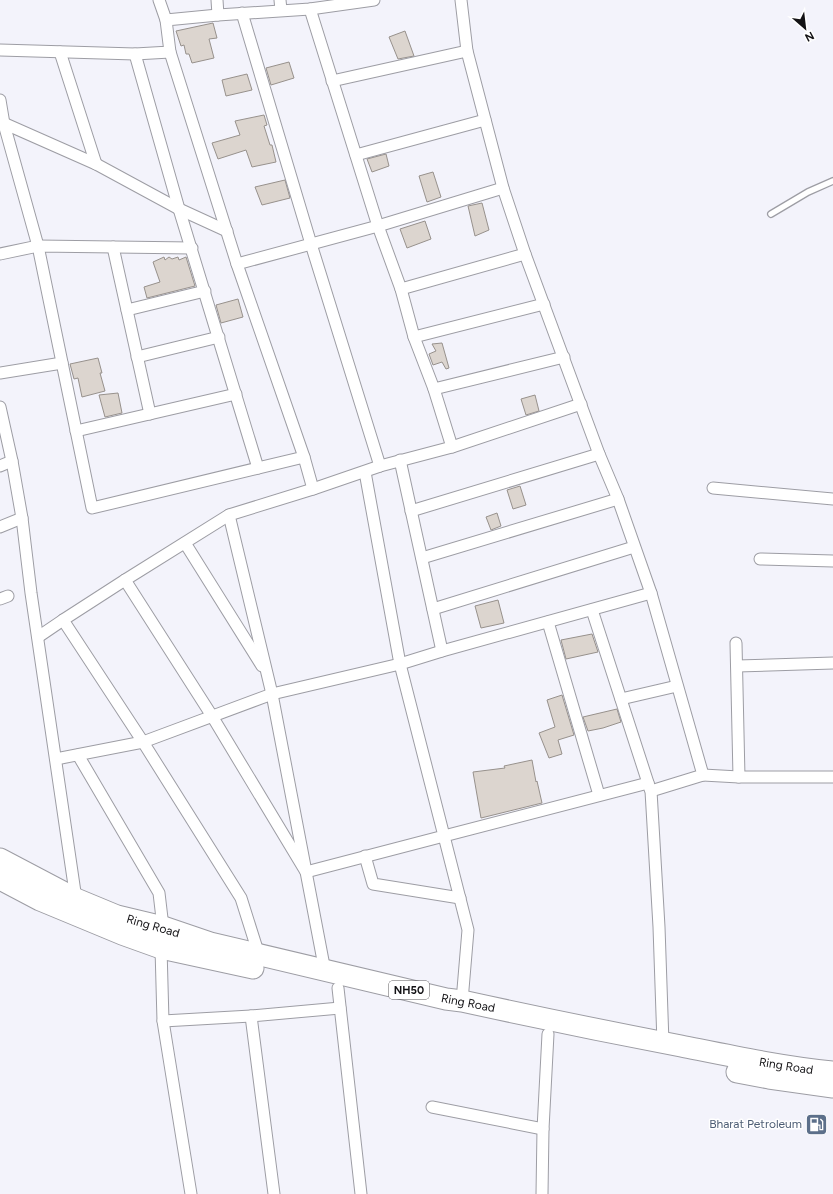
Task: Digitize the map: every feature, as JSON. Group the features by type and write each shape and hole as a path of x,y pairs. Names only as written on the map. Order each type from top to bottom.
{"highway":[{"name":"Ring Road","path":"0,860 76,898 118,916 162,938 338,988 440,1012 548,1034 769,1078 833,1087"},
{"name":"Ring Road","path":"0,879 40,900 122,934 210,943 446,999 757,1061 833,1072"}],"street":[{"path":"159,0 166,20 170,52 237,264 304,457 313,489"},
{"path":"217,0 218,14"},
{"path":"166,20 218,14 242,13 281,5 310,9 374,0"},
{"path":"461,0 467,51 503,188 525,254 599,454 618,499 651,593 703,776"},
{"path":"310,9 378,226 401,289 414,337 434,389 452,447"},
{"path":"242,13 311,244 380,466"},
{"path":"0,50 135,54 170,52"},
{"path":"332,81 467,51"},
{"path":"60,52 96,164"},
{"path":"135,54 179,209 258,468"},
{"path":"0,100 2,122 38,246 92,508 304,457"},
{"path":"356,155 485,120"},
{"path":"2,122 96,164 179,209 227,231"},
{"path":"237,264 378,226 503,188"},
{"path":"0,254 38,246 192,248"},
{"path":"113,247 150,414"},
{"path":"401,289 525,254"},
{"path":"127,310 205,292"},
{"path":"414,337 544,304"},
{"path":"137,357 219,337"},
{"path":"434,389 564,357"},
{"path":"0,373 62,363"},
{"path":"76,431 236,394"},
{"path":"38,637 125,580 229,515 380,466 452,447 581,404"},
{"path":"0,410 12,461 22,518 31,593 76,898"},
{"path":"411,511 599,454"},
{"path":"400,460 442,650"},
{"path":"0,466 12,461"},
{"path":"365,472 400,664 468,930 462,1001"},
{"path":"713,488 833,499"},
{"path":"422,558 618,499"},
{"path":"229,515 268,674 325,971"},
{"path":"0,527 22,518"},
{"path":"185,543 268,674"},
{"path":"433,609 634,547"},
{"path":"760,559 833,561"},
{"path":"125,580 212,716 306,872"},
{"path":"56,759 143,742 272,694 400,664 442,650 651,593"},
{"path":"592,610 649,787 659,927 663,1043"},
{"path":"63,620 143,742 240,898 260,955"},
{"path":"548,622 599,795"},
{"path":"736,644 739,777"},
{"path":"736,666 833,663"},
{"path":"621,699 677,686"},
{"path":"78,755 159,893 162,938 163,1021 191,1194"},
{"path":"306,872 599,795 703,776 833,777"},
{"path":"365,856 373,884 460,898"},
{"path":"338,988 361,1194"},
{"path":"163,1021 251,1016 340,1008"},
{"path":"251,1016 274,1194"},
{"path":"542,1194 543,1129 548,1034"},
{"path":"432,1107 543,1129"}],"lane":[{"path":"771,214 808,192 833,181"}],"building":[{"path":"213,23 217,38 209,39 214,58 192,63 189,54 186,54 184,45 181,46 176,31"},
{"path":"405,31 414,56 398,59 389,37"},
{"path":"289,62 294,78 271,85 266,68"},
{"path":"247,74 252,90 226,96 222,80"},
{"path":"264,115 267,125 264,126 270,145 272,145 276,162 252,167 246,150 218,159 212,143 240,135 235,121"},
{"path":"386,154 389,166 372,172 367,159"},
{"path":"433,172 441,197 427,202 419,176"},
{"path":"285,180 290,198 262,205 255,187"},
{"path":"482,203 489,230 475,236 468,206"},
{"path":"425,221 431,239 407,248 400,229"},
{"path":"164,257 165,260 169,257 172,259 178,257 179,260 186,257 195,286 147,298 144,287 160,282 153,262"},
{"path":"238,299 243,317 221,323 216,305"},
{"path":"442,343 449,368 446,369 442,362 433,365 429,354 436,351 432,344"},
{"path":"98,358 105,391 82,397 78,378 74,379 70,364"},
{"path":"118,393 122,413 105,417 99,395"},
{"path":"535,395 539,411 526,415 521,399"},
{"path":"520,486 526,505 513,509 507,490"},
{"path":"497,513 501,526 491,530 486,517"},
{"path":"498,600 504,623 481,628 475,606"},
{"path":"592,634 598,652 566,659 561,640"},
{"path":"562,695 574,735 558,740 562,754 549,758 539,733 555,727 547,700"},
{"path":"617,709 621,722 588,731 583,717"},
{"path":"532,760 542,803 481,818 473,772 505,768 504,766"}],"place":[{"name":"Bharat Petroleum","path":"817,1124"}]}
